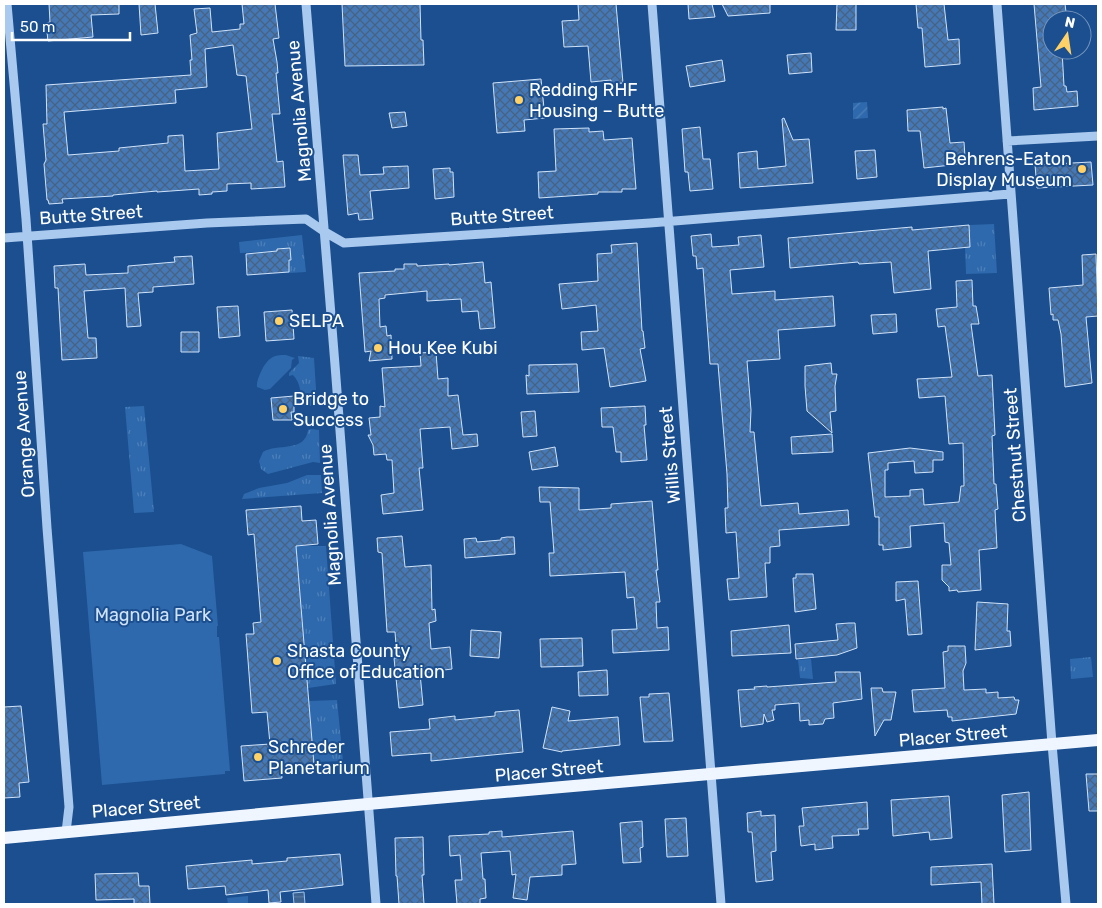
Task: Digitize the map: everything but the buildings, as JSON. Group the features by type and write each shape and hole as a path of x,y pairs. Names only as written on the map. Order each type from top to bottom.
{"main road":[{"name":"Placer Street","path":"4,838 1098,740"}],"street":[{"name":"Orange Avenue","path":"7,4 27,236 69,807 66,832"},
{"name":"Magnolia Avenue","path":"306,4 376,904"},
{"name":"Willis Street","path":"652,4 721,904"},
{"name":"Chestnut Street","path":"997,4 1052,744 1066,904"},
{"path":"1007,141 1098,136"},
{"name":"Butte Street","path":"4,238 306,219 344,243 668,221 1010,194"}],"green space":[{"path":"867,102 868,118 853,119 853,103"},
{"path":"994,224 997,273 966,274 965,247 970,247 969,225"},
{"path":"302,235 306,272 289,273 290,248 277,249 277,251 240,253 239,242"},
{"path":"286,355 295,358 292,360 291,368 270,389 265,390 257,387 259,376 268,361 275,356"},
{"path":"298,356 314,358 317,405 302,406 298,382 293,375 289,376 289,373 299,363"},
{"path":"144,406 154,512 134,513 125,407"},
{"path":"308,430 319,430 320,463 313,462 268,474 261,469 259,461 263,452 269,449 296,445 302,442"},
{"path":"307,475 321,475 322,493 242,499 244,494 259,488 287,483"},
{"name":"Magnolia Park","path":"181,544 212,556 218,626 217,637 219,637 230,771 225,771 225,774 102,785 83,552"},
{"path":"296,546 326,546 336,684 308,688"},
{"path":"1091,657 1093,677 1071,679 1070,659"},
{"path":"811,659 813,679 800,678 798,660"},
{"path":"337,700 343,761 314,762 309,701"},
{"path":"248,896 248,904 228,904 227,898"}],"shaded area":[{"path":"304,892 305,904 294,904 293,893"}],"place":[{"name":"Redding RHF Housing – Butte","path":"519,100"},
{"name":"Behrens-Eaton Display Museum","path":"1082,169"},
{"name":"SELPA","path":"279,321"},
{"name":"Hou Kee Kubi","path":"378,348"},
{"name":"Bridge to Success","path":"283,409"},
{"name":"Shasta County Office of Education","path":"277,661"},
{"name":"Schreder Planetarium","path":"258,757"}]}
